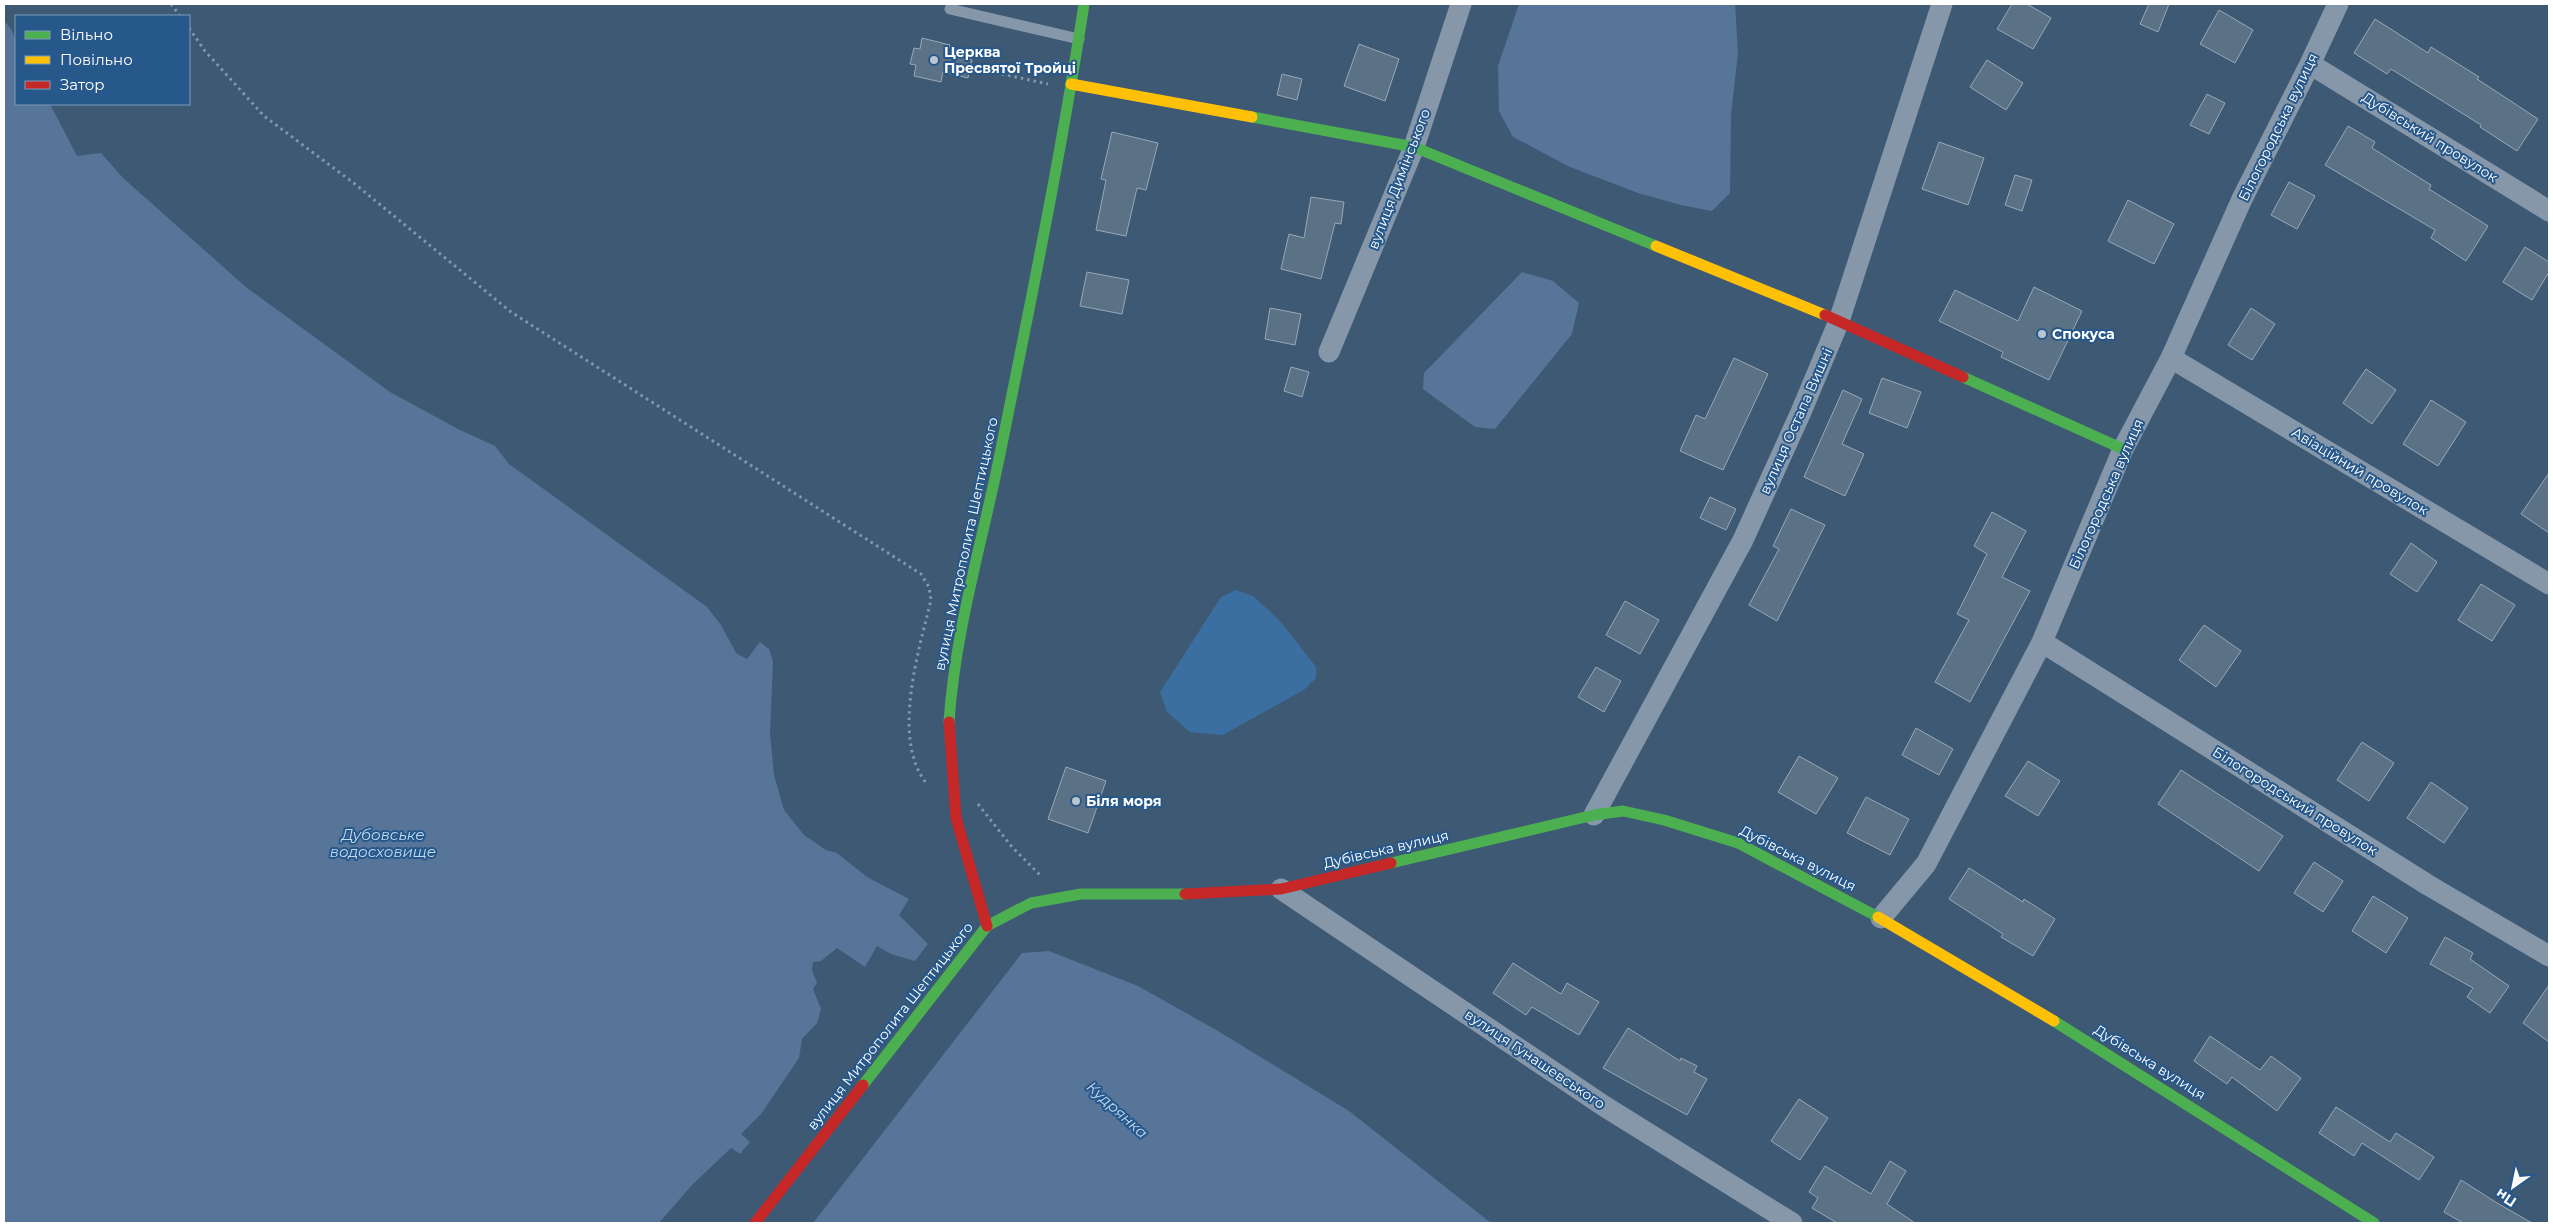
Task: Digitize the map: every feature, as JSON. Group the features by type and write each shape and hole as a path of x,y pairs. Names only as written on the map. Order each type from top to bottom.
{"street":[{"name":"вулиця Митрополита Шептицького","path":"755,1223 987,926 956,818 953,797 949,720 955,660 1000,456 1071,86 1084,4"},
{"name":"вулиця Димінського","path":"1329,352 1414,147 1461,4"},
{"name":"вулиця Остапа Вишні","path":"1594,815 1743,540 1840,321 1942,4"},
{"name":"Білогородська вулиця","path":"1881,918 1926,864 2042,642 2123,449 2171,358 2242,199 2338,4"},
{"name":"Дубівський провулок","path":"2310,64 2549,211"},
{"path":"1071,86 1414,147 1840,321 2123,449"},
{"name":"Авіаційний провулок","path":"2171,358 2549,584"},
{"name":"Білогородський провулок","path":"2042,642 2428,885 2549,956"},
{"name":"Дубівська вулиця","path":"987,926 1031,903 1081,894 1160,895 1281,888 1594,815 1623,811 1664,820 1738,843 1881,918 2075,1033 2374,1223"},
{"name":"вулиця Гунашевського","path":"1281,888 1604,1106 1792,1223"}],"lane":[{"path":"950,9 1079,39"}],"path":[{"path":"171,4 179,15"},
{"path":"190,29 205,51 264,116 355,184 511,312 921,574 929,587 931,600 913,684 908,723 912,751 924,780 930,788"},
{"path":"970,67 1071,86"},
{"path":"977,803 1012,847 1045,880"}],"shaded area":[{"path":"1236,590 1253,596 1280,621 1316,667 1316,678 1305,689 1223,735 1190,732 1167,712 1160,692 1221,597"}],"water":[{"path":"1519,4 1735,4 1738,53 1731,115 1730,193 1712,211 1681,205 1638,193 1570,167 1513,137 1499,111 1498,66"},
{"name":"Дубовське водосховище","path":"4,21 11,29 15,38 15,105 51,105 77,156 101,153 123,178 247,288 390,392 458,429 495,446 509,464 707,607 721,625 736,653 747,659 760,642 769,649 773,661 770,734 774,775 784,810 804,835 826,850 837,853 867,877 909,899 899,915 928,944 915,961 891,954 877,946 865,967 837,948 821,961 813,962 812,970 817,983 813,989 821,1009 817,1023 802,1039 799,1058 761,1114 741,1134 750,1142 740,1154 731,1148 692,1185 659,1223 4,1223"},
{"path":"1522,272 1553,281 1579,303 1572,334 1495,429 1475,427 1423,389 1424,373"},
{"name":"Кудрянка","path":"1049,951 1138,986 1218,1031 1349,1111 1491,1223 813,1223 1022,953"}],"building":[{"path":"2012,4 2027,4 2051,18 2033,49 1997,29"},
{"path":"2149,4 2169,4 2158,32 2140,24"},
{"path":"2219,10 2253,30 2235,63 2200,44"},
{"path":"2375,19 2428,53 2431,47 2479,77 2477,79 2538,119 2517,151 2480,127 2481,125 2391,69 2387,74 2354,53"},
{"path":"922,38 950,45 947,54 972,60 968,78 943,72 941,82 914,76 916,65 910,64 914,48 920,49"},
{"path":"1359,44 1399,59 1385,101 1344,86"},
{"path":"1987,60 2023,83 2006,110 1970,87"},
{"path":"1282,74 1302,79 1297,100 1277,95"},
{"path":"2207,94 2225,103 2209,134 2190,125"},
{"path":"2348,126 2375,142 2372,148 2431,185 2429,189 2488,226 2466,261 2431,238 2435,230 2325,165"},
{"path":"1112,132 1158,143 1146,190 1137,188 1126,236 1096,230 1106,180 1101,179"},
{"path":"1939,142 1984,158 1968,205 1922,189"},
{"path":"2015,175 2032,180 2022,211 2005,205"},
{"path":"2289,182 2315,196 2297,229 2271,215"},
{"path":"1311,197 1344,202 1341,224 1335,223 1321,279 1281,269 1289,234 1304,238"},
{"path":"2128,200 2174,224 2154,264 2108,241"},
{"path":"2525,247 2549,262 2549,272 2532,300 2503,282"},
{"path":"1087,272 1129,280 1122,314 1080,306"},
{"path":"2034,287 2082,311 2049,380 2001,357 2003,352 1939,321 1955,290 2018,321"},
{"path":"1270,308 1301,314 1295,345 1265,339"},
{"path":"2251,308 2275,324 2252,360 2228,345"},
{"path":"1734,358 1768,374 1723,470 1680,451 1696,415 1705,419"},
{"path":"1291,367 1309,372 1302,397 1284,391"},
{"path":"2366,369 2396,390 2372,424 2343,403"},
{"path":"1882,378 1921,392 1907,428 1869,413"},
{"path":"1843,390 1862,399 1842,444 1864,454 1845,496 1804,477"},
{"path":"2431,400 2466,422 2438,466 2403,444"},
{"path":"2549,473 2549,533 2521,514"},
{"path":"1710,497 1736,509 1726,530 1700,518"},
{"path":"1791,509 1825,525 1777,621 1749,605 1779,549 1773,546"},
{"path":"1992,512 2026,531 2002,577 2030,591 1970,702 1935,682 1969,620 1957,614 1987,554 1974,546"},
{"path":"2411,543 2437,562 2417,592 2390,574"},
{"path":"2481,584 2515,605 2492,641 2458,620"},
{"path":"1625,601 1659,620 1640,654 1606,635"},
{"path":"2204,625 2241,651 2216,687 2179,660"},
{"path":"1596,667 1621,681 1604,712 1578,697"},
{"path":"1916,728 1953,749 1939,775 1902,755"},
{"path":"2362,742 2394,763 2369,801 2337,780"},
{"path":"1799,756 1838,778 1816,814 1778,792"},
{"path":"2028,761 2060,781 2038,816 2005,796"},
{"path":"1066,767 1106,781 1088,833 1048,819"},
{"path":"2181,770 2283,836 2259,871 2158,804"},
{"path":"2431,782 2468,808 2444,843 2407,818"},
{"path":"1866,797 1909,819 1890,855 1847,833"},
{"path":"2314,862 2343,881 2323,912 2294,893"},
{"path":"1969,868 2023,902 2024,899 2055,919 2033,956 2001,937 2003,934 1949,899"},
{"path":"2373,896 2408,918 2386,953 2352,931"},
{"path":"2445,937 2473,953 2470,959 2509,986 2490,1013 2467,997 2473,988 2430,964"},
{"path":"1513,963 1561,994 1567,983 1599,1002 1579,1035 1532,1007 1526,1015 1493,993"},
{"path":"2549,985 2549,1042 2523,1023"},
{"path":"1628,1028 1680,1061 1681,1058 1697,1066 1694,1072 1707,1079 1687,1115 1603,1068"},
{"path":"2210,1036 2260,1070 2271,1056 2301,1078 2277,1111 2232,1077 2227,1084 2194,1061"},
{"path":"1799,1099 1828,1118 1800,1160 1771,1141"},
{"path":"2336,1107 2390,1142 2396,1133 2434,1157 2419,1180 2362,1143 2354,1156 2319,1133"},
{"path":"1890,1161 1906,1171 1887,1204 1915,1223 1837,1223 1812,1208 1818,1198 1809,1192 1825,1166 1871,1194"},
{"path":"2461,1180 2532,1223 2463,1223 2444,1212"}],"traffic: fast":[{"path":"949,722 952,688 963,621 1000,454 1034,286 1084,4"},
{"path":"1252,117 1414,147 1656,246"},
{"path":"1963,377 2123,449"},
{"path":"1391,863 1594,815 1623,811 1664,820 1738,843 1878,917"},
{"path":"863,1085 987,926 1031,903 1081,894 1185,894"},
{"path":"2054,1021 2374,1223"}],"traffic: slow":[{"path":"1071,84 1252,117"},
{"path":"1656,246 1825,315"},
{"path":"1878,917 2054,1021"}],"traffic: jam":[{"path":"1825,315 1963,377"},
{"path":"949,722 956,818 987,926"},
{"path":"1185,894 1281,889 1391,863"},
{"path":"755,1223 863,1085"}],"place":[{"name":"Церква Пресвятої Тройці","path":"934,60"},
{"name":"Спокуса","path":"2042,334"},
{"name":"Біля моря","path":"1076,801"}]}
